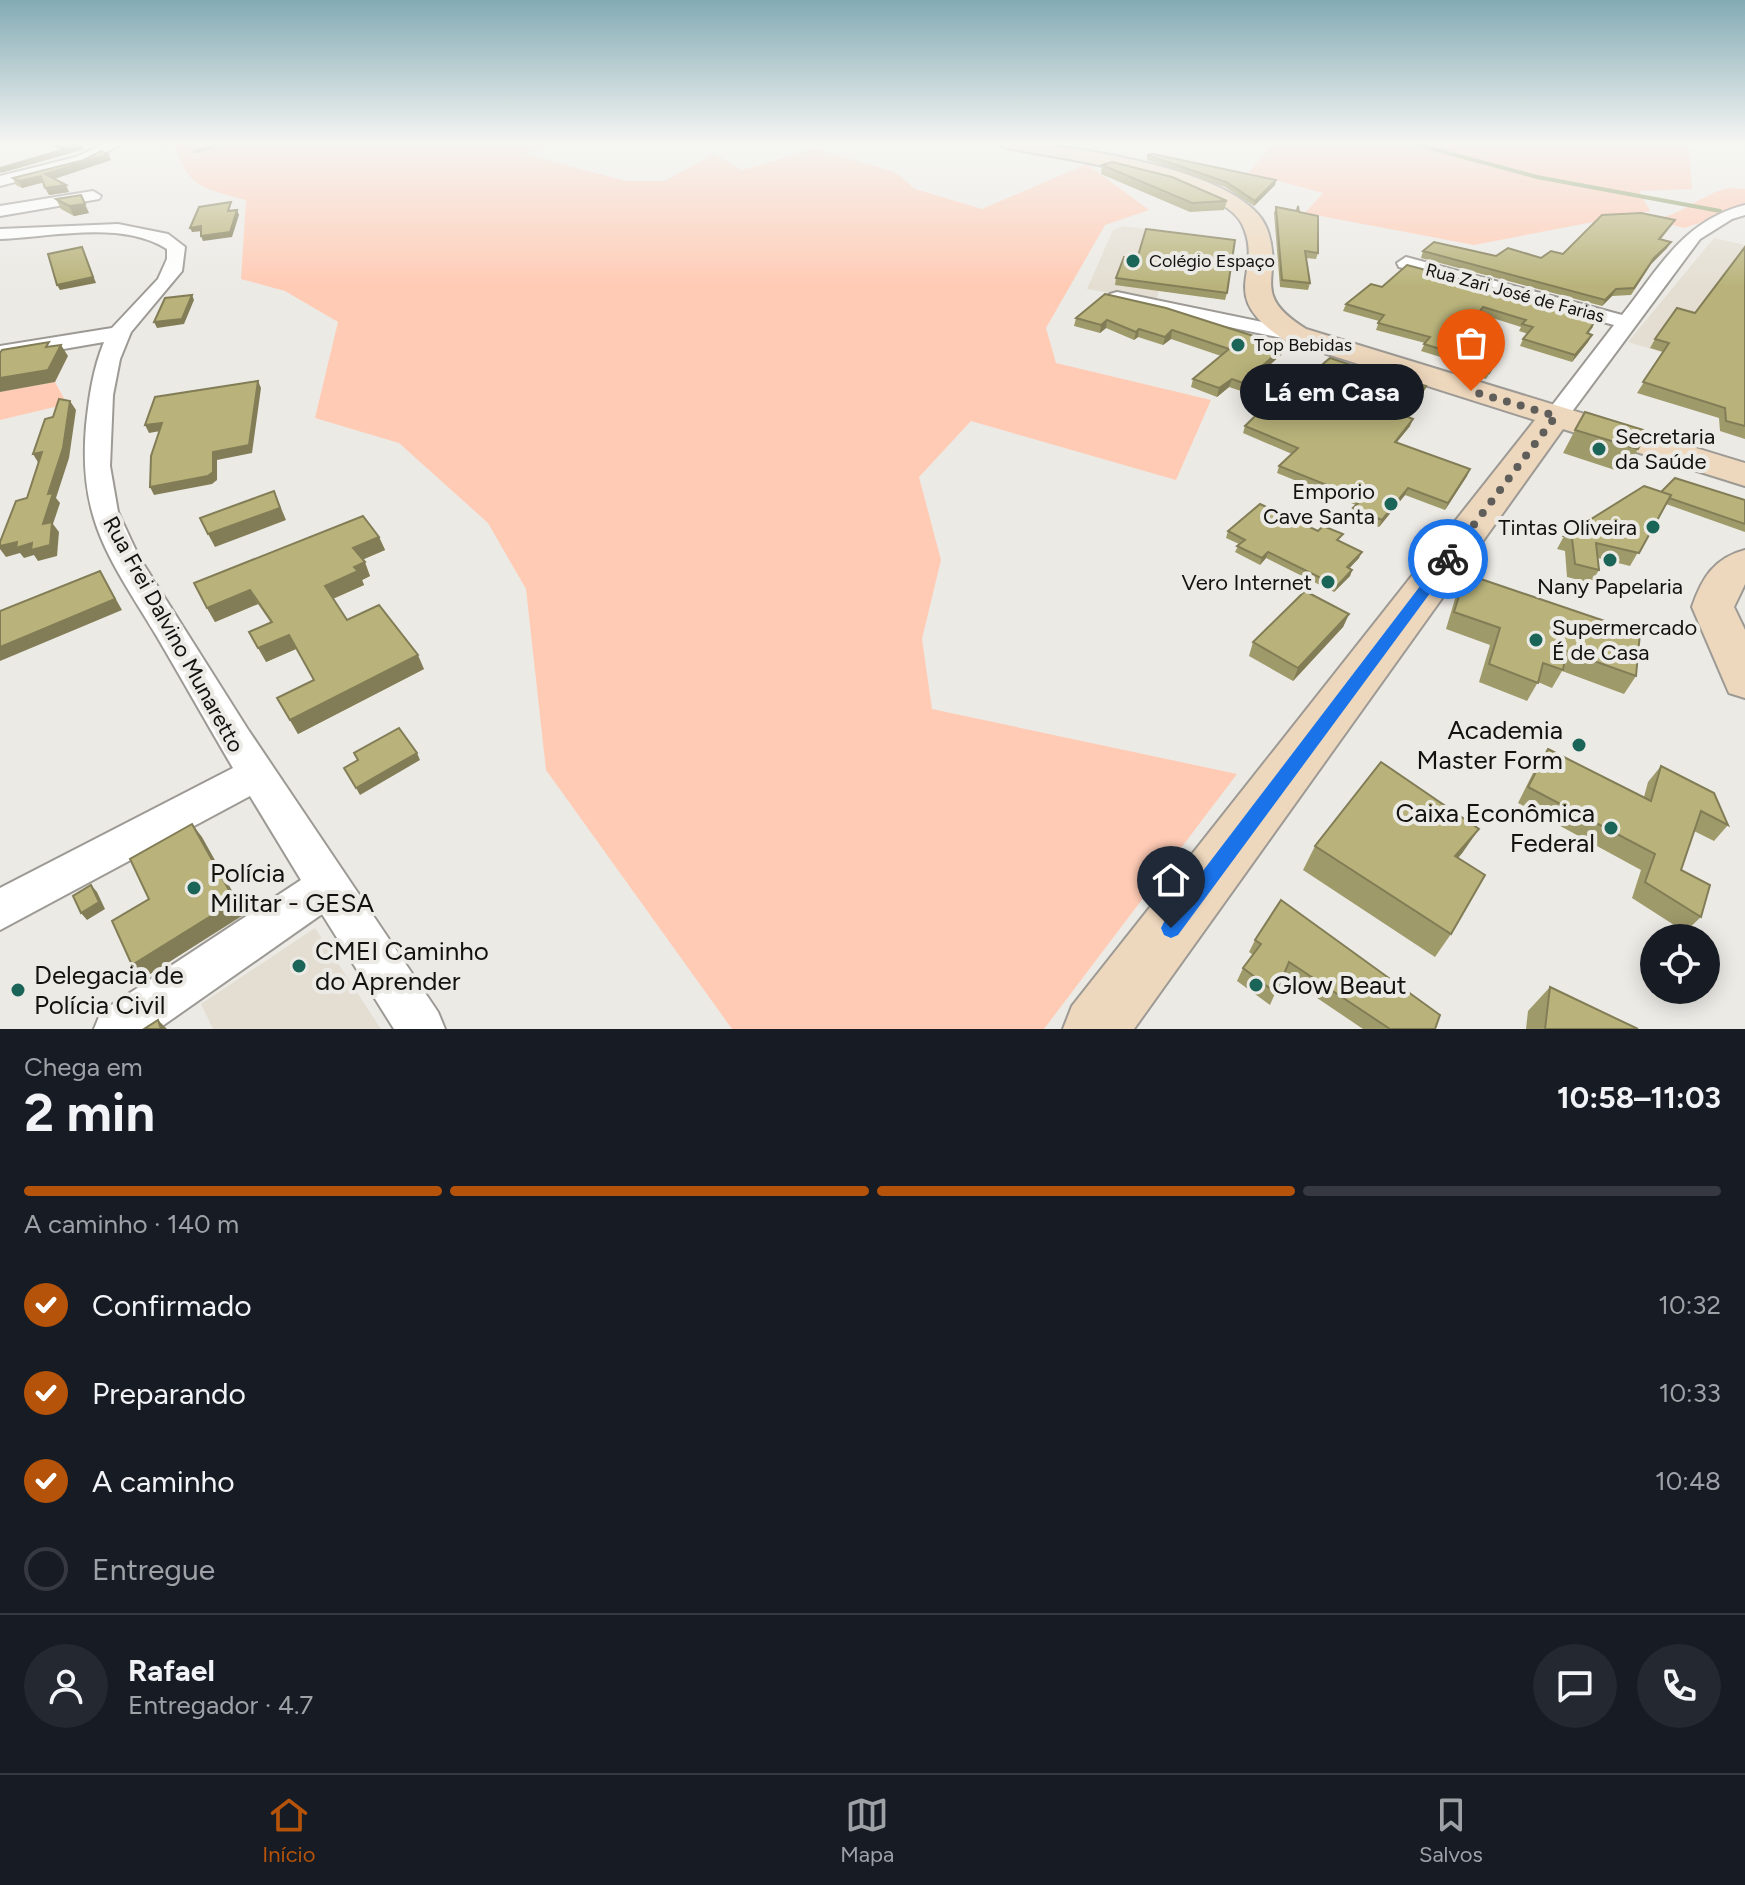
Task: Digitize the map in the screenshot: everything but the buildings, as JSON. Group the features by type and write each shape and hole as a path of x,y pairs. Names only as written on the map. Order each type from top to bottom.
{"main road":[{"path":"1207,190 1229,198 1250,217 1256,233 1261,309 1272,321 1296,335 1745,475"},
{"path":"1095,1029 1556,416"},
{"path":"1745,563 1722,581 1713,607 1745,681"}],"street":[{"path":"0,211 93,196"},
{"path":"1556,416 1694,235 1726,215 1745,210"},
{"name":"Rua Frei Dalvino Munaretto","path":"0,234 125,231 159,236 174,244 177,257 169,275 119,333 105,373 96,469 107,519 254,775 421,1029"},
{"name":"Rua Zari José de Farias","path":"1406,263 1625,322"},
{"path":"1114,297 1296,335"},
{"path":"0,353 119,333"},
{"path":"0,910 254,775"},
{"path":"118,1029 327,886"}],"shaded area":[{"path":"212,190 918,190 982,209 1026,190 1122,190 1149,210 1105,225 1046,328 1056,363 1211,400 1176,480 971,421 919,477 941,560 922,639 932,709 1237,774 1044,1029 732,1029 546,770 526,589 488,523 399,443 315,418 338,322 285,291 241,279 246,200"},
{"path":"1312,190 1665,190 1639,191 1650,211 1474,245 1305,213 1323,193"},
{"path":"1745,190 1745,208 1684,228 1652,220 1672,214 1719,191"},
{"name":"Colégio Espaço","path":"1124,226 1174,233 1156,301 1087,289 1113,230"},
{"path":"1714,238 1745,245 1745,377 1628,342"},
{"path":"55,382 67,404 0,420 0,392"},
{"name":"CMEI Caminho do Aprender","path":"315,928 381,1029 213,1029 201,1004"}],"waterway":[{"path":"1607,190 1720,211"}],"way so far":[{"path":"1448,559 1556,416 1471,391"}],"place":[{"name":"Colégio Espaço","path":"1133,261"},
{"name":"Top Bebidas","path":"1238,345"},
{"name":"Lá em Casa","path":"1471,391"},
{"name":"Secretaria da Saúde","path":"1599,449"},
{"name":"Emporio Cave Santa","path":"1391,504"},
{"name":"Tintas Oliveira","path":"1653,527"},
{"name":"Nany Papelaria","path":"1610,560"},
{"name":"Vero Internet","path":"1328,582"},
{"name":"Supermercado É de Casa","path":"1536,640"},
{"name":"Academia Master Form","path":"1579,745"},
{"name":"Caixa Econômica Federal","path":"1611,828"},
{"name":"Polícia Militar - GESA","path":"194,888"},
{"name":"CMEI Caminho do Aprender","path":"299,966"},
{"name":"Glow Beaut","path":"1256,985"},
{"name":"Delegacia de Polícia Civil","path":"18,990"}],"route":[{"path":"1171,928 1448,559"}]}
